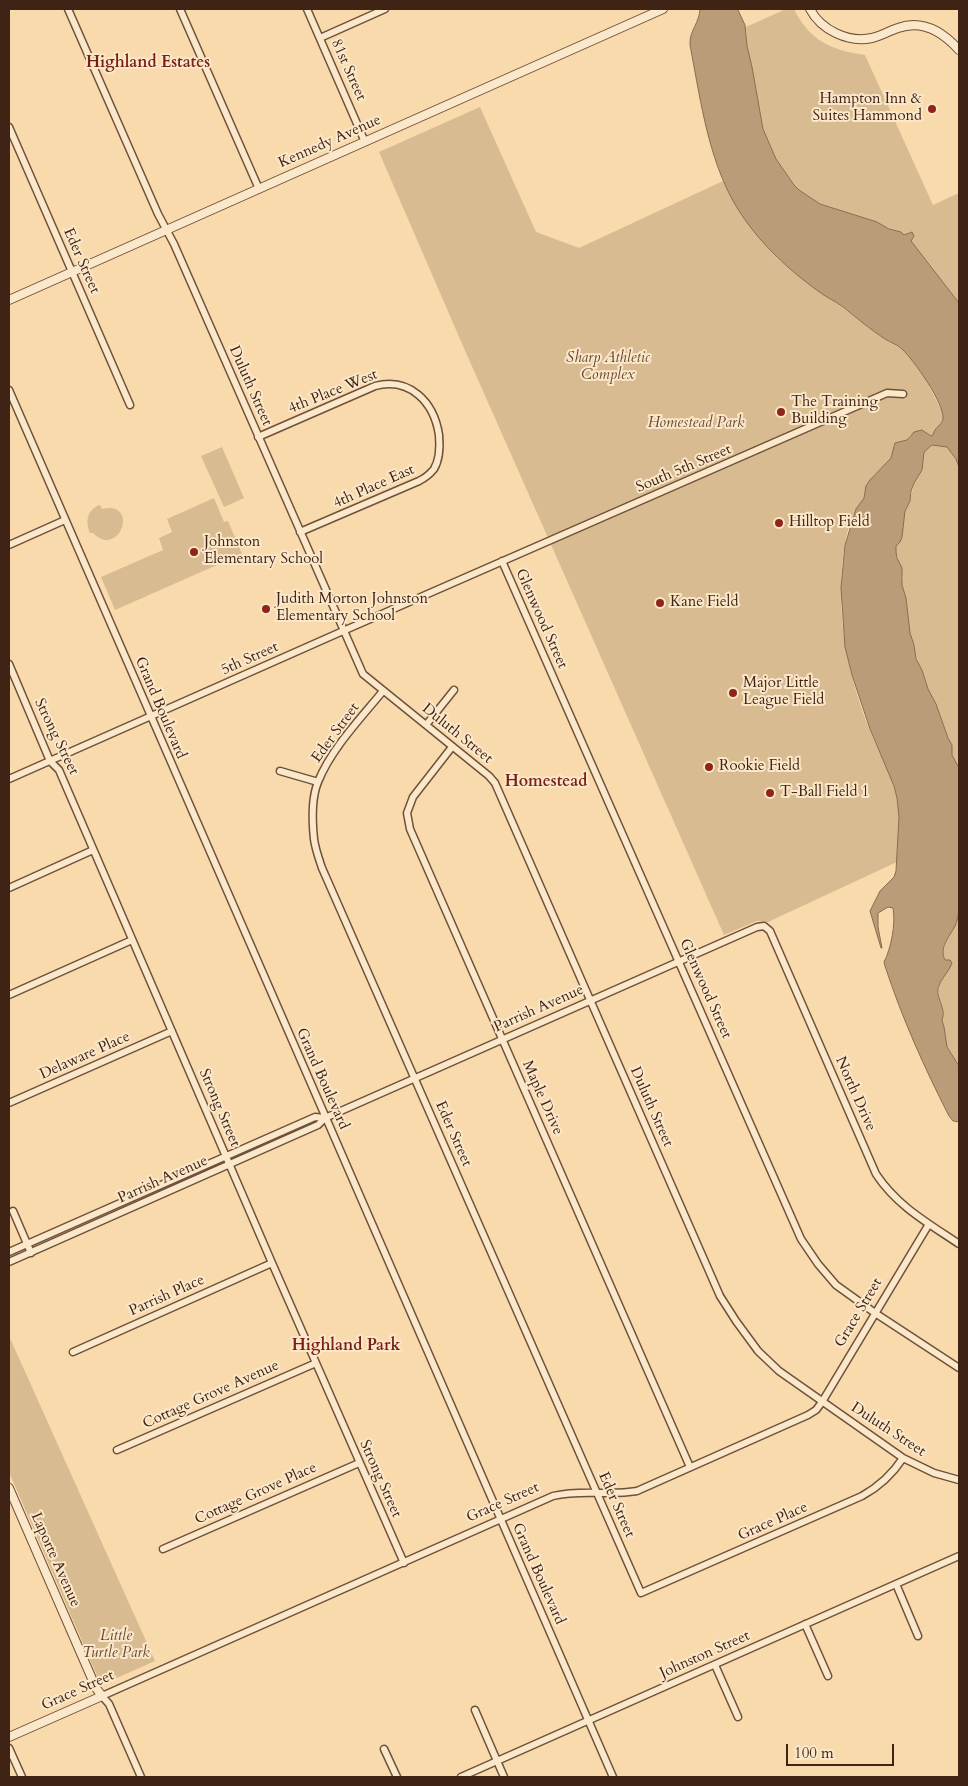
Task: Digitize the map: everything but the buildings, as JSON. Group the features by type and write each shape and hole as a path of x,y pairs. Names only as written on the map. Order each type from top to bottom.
{"street":[{"name":"Duluth Street","path":"68,9 158,214 174,244 363,674 489,776 495,783 720,1296 758,1351 780,1371 904,1458 934,1474 959,1480"},
{"path":"180,9 258,189"},
{"name":"81st Street","path":"307,9 365,142"},
{"path":"320,38 385,9"},
{"name":"Kennedy Avenue","path":"9,300 663,9"},
{"path":"810,9 817,19 832,32 852,39 874,38 898,27 920,25 928,27 948,38 959,50"},
{"name":"Eder Street","path":"9,127 130,405"},
{"name":"4th Place West","path":"258,437 375,386 386,383 395,383 409,388 420,396 429,406 434,418"},
{"name":"Grand Boulevard","path":"9,390 613,1777"},
{"name":"South 5th Street","path":"502,561 887,393 903,394"},
{"name":"4th Place East","path":"300,532 426,477 434,469 438,459 440,444 434,418"},
{"path":"9,545 65,520"},
{"name":"5th Street","path":"9,779 502,561"},
{"name":"Glenwood Street","path":"502,561 801,1239 818,1264 836,1285 959,1368"},
{"name":"Strong Street","path":"9,664 50,761 58,770 404,1562"},
{"path":"426,725 454,690"},
{"name":"Eder Street","path":"383,691 328,762 318,782 313,802 314,841 322,868 641,1593"},
{"name":"Maple Drive","path":"452,747 412,797 407,813 408,822 690,1467"},
{"path":"280,771 318,782"},
{"path":"9,888 93,850"},
{"name":"Parrish Avenue","path":"9,1262 318,1125 325,1118 757,926 764,926"},
{"name":"North Drive","path":"764,926 770,931 876,1174 886,1190 899,1202 959,1244"},
{"path":"9,995 132,940"},
{"name":"Delaware Place","path":"9,1103 172,1031"},
{"name":"Parrish Avenue","path":"9,1252 315,1117 325,1118"},
{"path":"13,1211 31,1253"},
{"name":"Grace Street","path":"9,1737 553,1496 569,1492 622,1493 637,1490 808,1415 822,1402 929,1224"},
{"name":"Parrish Place","path":"73,1352 272,1263"},
{"name":"Cottage Grove Avenue","path":"117,1450 316,1363"},
{"name":"Grace Place","path":"641,1593 862,1496 881,1485 893,1474 904,1458"},
{"name":"Cottage Grove Place","path":"162,1549 359,1462"},
{"name":"Laporte Avenue","path":"10,1494 96,1688 109,1704 141,1777"},
{"name":"Johnston Street","path":"461,1777 959,1556"},
{"path":"896,1584 918,1636"},
{"path":"806,1624 828,1676"},
{"path":"716,1665 738,1717"},
{"path":"475,1710 504,1777"},
{"path":"9,1748 22,1777"},
{"path":"384,1749 397,1777"}],"green space":[{"path":"786,9 794,9 807,29 823,42 832,47 865,55 933,205 959,193 959,303 911,241 913,237 910,232 904,236 877,222 820,204 794,185 776,159 763,129 747,46 746,27"},
{"name":"Homestead Park","path":"480,107 536,232 579,248 723,181 742,216 776,257 886,340 900,347 909,356 923,375 942,411 943,419 933,435 931,436 922,430 910,435 907,440 895,443 894,450 888,461 870,480 866,488 846,537 843,557 841,606 848,660 864,714 892,779 898,799 900,822 897,862 768,922 757,921 724,935 379,152"},
{"path":"932,445 947,447 956,459 959,467 959,768 952,755 952,745 936,704 916,659 910,633 906,598 902,585 903,577 896,552 896,546 902,537 905,511 910,501 914,483 922,470 924,452"},
{"path":"222,447 244,498 224,507 201,456"},
{"path":"214,498 224,522 228,521 242,554 115,610 101,577 163,550 159,538 172,532 167,519"},
{"path":"100,505 102,509 114,509 120,513 123,520 122,528 118,535 111,539 103,539 90,533 88,529 88,516 92,510"},
{"path":"959,910 959,1066 947,1047 942,1020 944,1014 943,1007 939,999 938,989 945,973 946,961 943,955 946,941 954,927"},
{"name":"Little Turtle Park","path":"9,1336 155,1661 101,1685 9,1472"}],"shaded area":[{"path":"700,9 739,9 745,25 747,46 763,129 776,159 794,185 820,204 877,222 904,235 912,232 914,236 911,241 959,303 959,467 956,459 947,447 932,445 924,452 922,470 911,491 910,501 905,511 902,537 896,546 896,552 902,568 902,585 906,598 910,633 916,659 936,704 952,745 952,755 959,768 959,910 956,924 943,951 945,960 950,960 952,963 939,984 938,996 943,1012 942,1020 947,1047 959,1066 959,1122 953,1121 949,1116 931,1079 906,1023 885,966 884,962 892,936 893,908 888,907 878,913 878,927 882,948 870,911 880,891 894,877 896,871 899,817 894,786 870,729 852,675 845,647 841,588 845,545 856,509 864,498 866,486 891,458 895,443 907,440 914,432 922,430 931,436 933,435 943,419 942,412 934,393 902,349 874,332 787,266 751,228 731,198 714,156 708,134 690,45 691,35 700,14"}],"place":[{"name":"Hampton Inn & Suites Hammond","path":"932,109"},
{"name":"The Training Building","path":"781,412"},
{"name":"Hilltop Field","path":"779,523"},
{"name":"Johnston Elementary School","path":"194,552"},
{"name":"Kane Field","path":"660,603"},
{"name":"Judith Morton Johnston Elementary School","path":"266,609"},
{"name":"Major Little League Field","path":"733,693"},
{"name":"Rookie Field","path":"709,767"},
{"name":"T-Ball Field 1","path":"770,793"}],"district":[{"name":"Highland Estates","path":"148,63"},
{"name":"Homestead","path":"546,782"},
{"name":"Highland Park","path":"346,1346"}],"park label":[{"name":"Sharp Athletic Complex","path":"608,368"}]}
